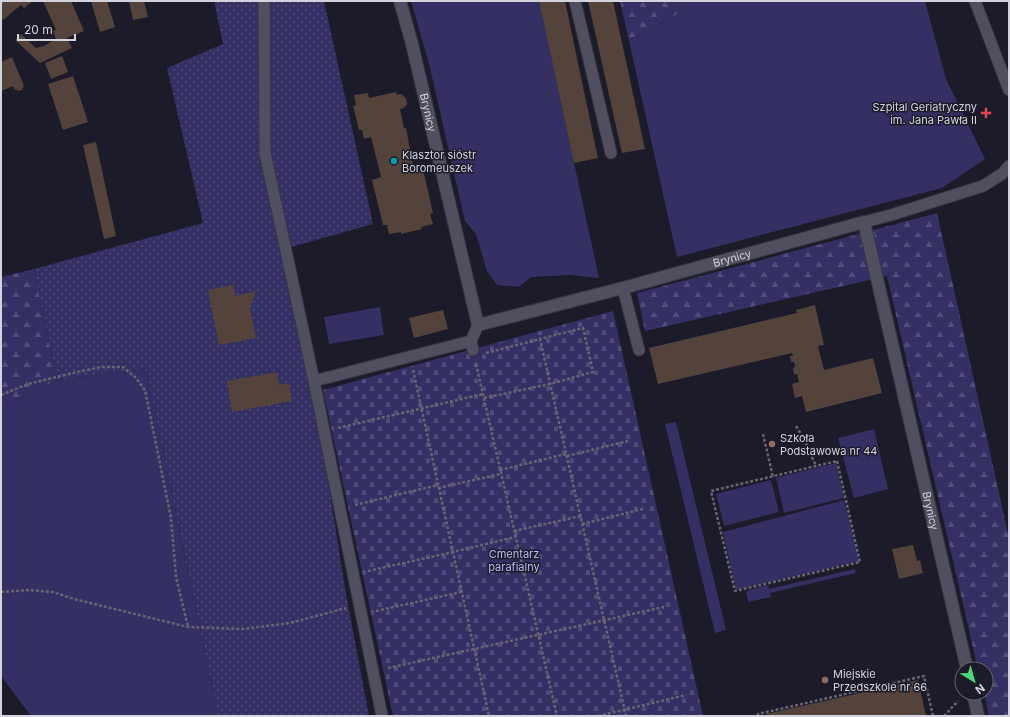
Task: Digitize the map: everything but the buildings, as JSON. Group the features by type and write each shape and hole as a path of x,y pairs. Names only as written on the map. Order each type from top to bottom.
{"street":[{"name":"Brynicy","path":"400,1 414,52 478,324 623,288 864,222 965,661"},
{"path":"975,701 978,716"}],"lane":[{"path":"264,1 265,153 314,381 382,716"},
{"path":"575,1 611,153"},
{"path":"975,1 1009,90"},
{"path":"864,222 983,186 1002,174 1009,166"},
{"path":"623,288 639,350"},
{"path":"314,381 473,349 478,324"}],"path":[{"path":"484,398 550,384 593,372 583,328 540,339 473,349 500,470 516,537 556,716"},
{"path":"540,339 626,716"},
{"path":"1,396 28,384 101,367 124,367 136,378 145,390 170,510 176,577 188,627"},
{"path":"420,368 412,370 489,716"},
{"path":"335,428 483,394"},
{"path":"796,426 803,437 816,466"},
{"path":"763,434 773,477"},
{"path":"500,470 628,441"},
{"path":"837,461 860,562 735,591 711,491 773,477 837,461"},
{"path":"353,506 501,474"},
{"path":"582,524 643,510"},
{"path":"514,531 581,516"},
{"path":"369,577 368,571 516,537"},
{"path":"1,592 29,590 53,592 74,599 188,627 243,629 290,623 359,604"},
{"path":"376,611 461,592"},
{"path":"375,604 377,618"},
{"path":"373,672 664,608"},
{"path":"386,661 387,668"},
{"path":"758,716 758,714 924,676 933,716"},
{"path":"598,716 686,696"},
{"path":"944,716 959,701"}],"green space":[{"path":"214,1 324,1 373,224 291,247 346,594 369,716 218,716 146,369 57,380 34,269 203,223 167,68 223,44"},
{"path":"411,1 539,1 599,278 570,275 531,277 519,287 497,285 487,271 476,234 465,221 429,64"},
{"path":"620,1 683,1 685,10 629,41"},
{"path":"683,1 925,1 946,79 985,159 942,188 677,257 629,41 685,10"},
{"path":"937,213 1009,538 1009,716 989,716 986,701 994,701 994,661 976,661 887,276 645,331 637,293"},
{"path":"34,269 57,380 10,403 1,401 1,277"},
{"path":"380,307 384,335 329,344 324,317"},
{"name":"Cmentarz parafialny","path":"613,311 703,716 393,716 323,390"},
{"path":"146,369 218,716 31,716 1,676 1,401 10,403 57,380"},
{"path":"676,422 726,630 715,633 665,424"},
{"path":"874,429 888,489 854,498 838,438"},
{"path":"836,463 844,498 784,513 776,478"},
{"path":"771,480 779,512 724,526 716,494"},
{"path":"844,500 859,561 736,590 723,532"},
{"path":"855,569 856,573 770,593 771,597 748,602 746,591 768,585 769,589"}],"place":[{"name":"Szpital Geriatryczny im. Jana Pawła II","path":"986,113"},
{"name":"Klasztor sióstr Boromeuszek","path":"394,161"},
{"name":"Szkoła Podstawowa nr 44","path":"772,444"},
{"name":"Miejskie Przedszkole nr 66","path":"825,680"}]}
